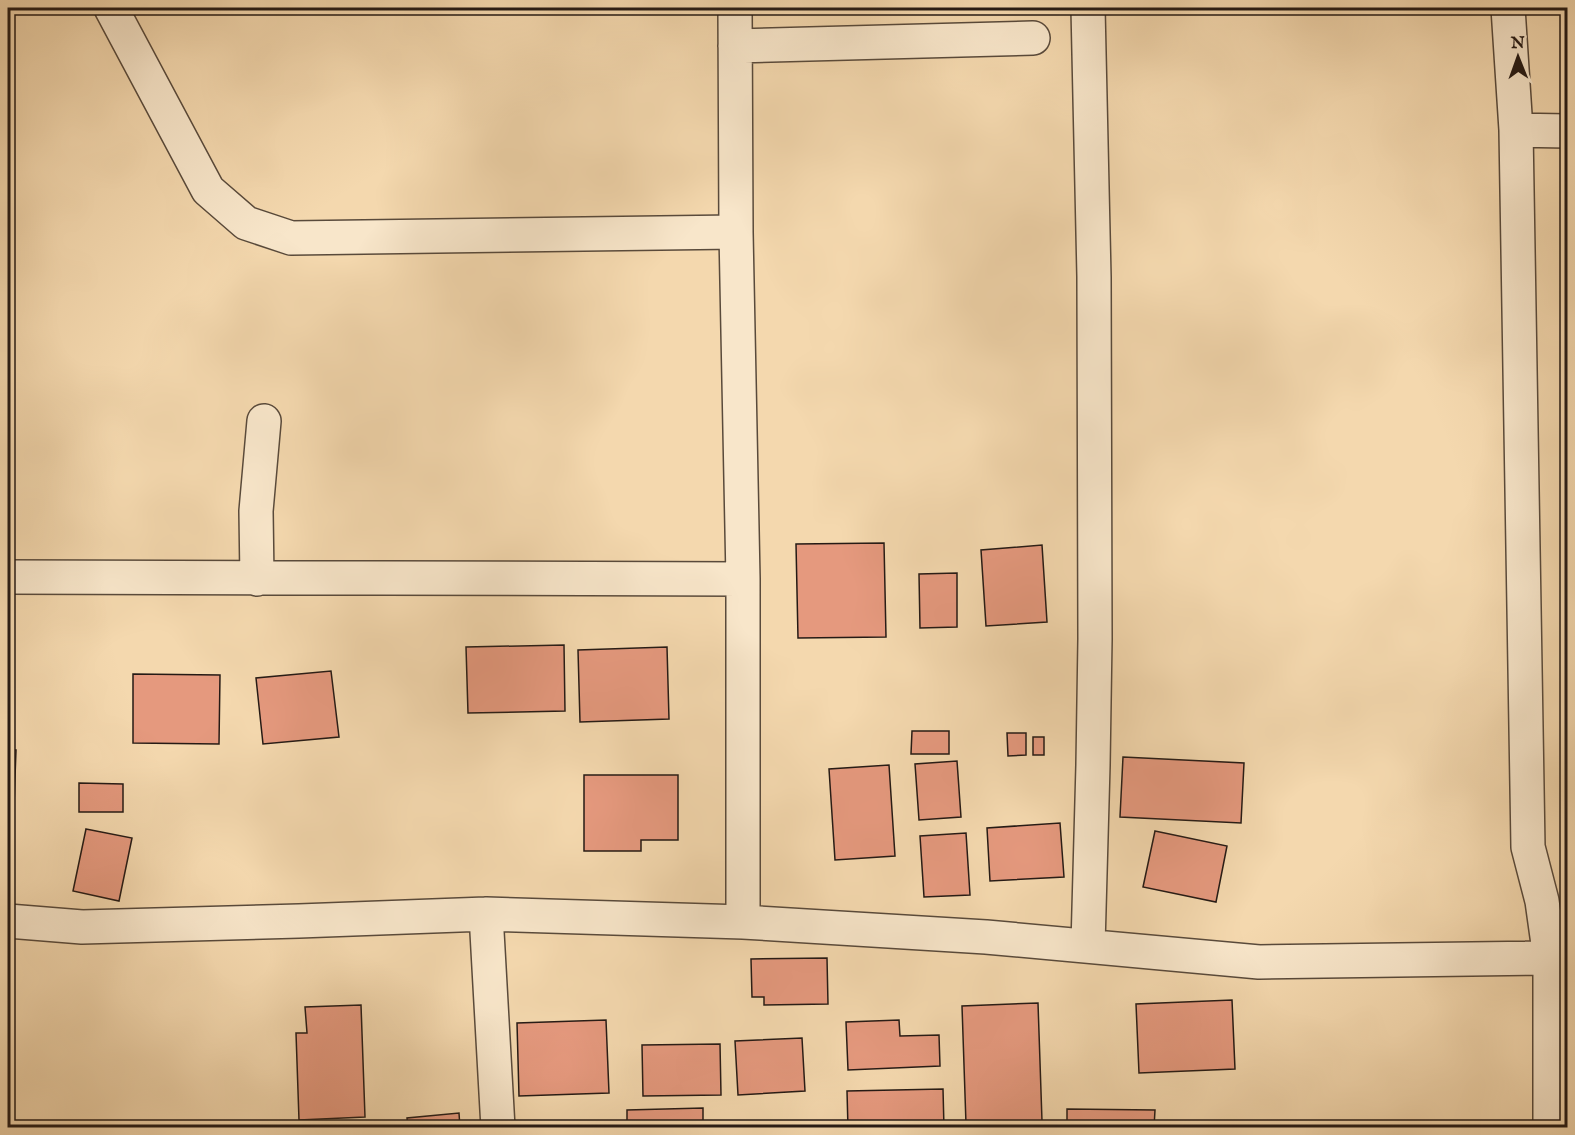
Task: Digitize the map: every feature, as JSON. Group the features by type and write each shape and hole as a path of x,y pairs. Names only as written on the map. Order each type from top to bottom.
{"street":[{"path":"111,8 208,190 246,223 291,238 736,232"},
{"path":"735,8 736,232 743,579 743,922"},
{"path":"1088,8 1094,277 1095,650 1088,945"},
{"path":"1508,8 1516,130 1528,847 1555,901 1550,958 1550,1128"},
{"path":"735,46 1033,38"},
{"path":"1516,130 1568,131"},
{"path":"257,579 256,512 264,421"},
{"path":"8,578 743,579"},
{"path":"8,921 82,927 486,915 743,922 986,937 1259,962 1550,958"},
{"path":"486,915 498,1128"}],"building":[{"path":"884,543 886,637 798,638 796,544"},
{"path":"1042,545 1047,622 986,626 981,550"},
{"path":"957,573 957,627 920,628 919,574"},
{"path":"564,645 565,711 468,713 466,647"},
{"path":"667,647 669,719 580,722 578,650"},
{"path":"331,671 339,737 263,744 256,678"},
{"path":"133,674 220,675 219,744 133,743"},
{"path":"912,731 949,731 949,754 911,754"},
{"path":"1007,733 1026,733 1026,755 1008,756"},
{"path":"1033,737 1044,737 1044,755 1033,755"},
{"path":"8,750 16,750 13,832 8,832"},
{"path":"1123,757 1244,763 1241,823 1120,817"},
{"path":"957,761 961,817 919,820 915,764"},
{"path":"889,765 895,856 835,860 829,769"},
{"path":"584,775 678,775 678,840 641,840 641,851 584,851"},
{"path":"79,783 123,784 123,812 79,812"},
{"path":"1060,823 1064,877 990,881 987,828"},
{"path":"86,829 132,838 119,901 73,891"},
{"path":"1155,831 1227,846 1216,902 1143,887"},
{"path":"966,833 970,895 924,897 920,836"},
{"path":"827,958 828,1004 764,1005 764,997 752,997 751,959"},
{"path":"1232,1000 1235,1069 1139,1073 1136,1004"},
{"path":"1038,1003 1042,1121 966,1124 962,1006"},
{"path":"361,1005 365,1117 299,1120 296,1033 307,1033 305,1007"},
{"path":"606,1020 609,1093 519,1096 517,1023"},
{"path":"899,1020 900,1036 939,1035 940,1066 848,1070 846,1022"},
{"path":"802,1038 805,1091 738,1095 735,1041"},
{"path":"720,1044 721,1095 643,1096 642,1045"},
{"path":"943,1089 944,1128 848,1128 847,1091"},
{"path":"703,1108 703,1128 627,1128 627,1110"},
{"path":"1067,1109 1155,1110 1154,1128 1067,1128"},
{"path":"459,1113 460,1128 408,1128 407,1118"}]}
